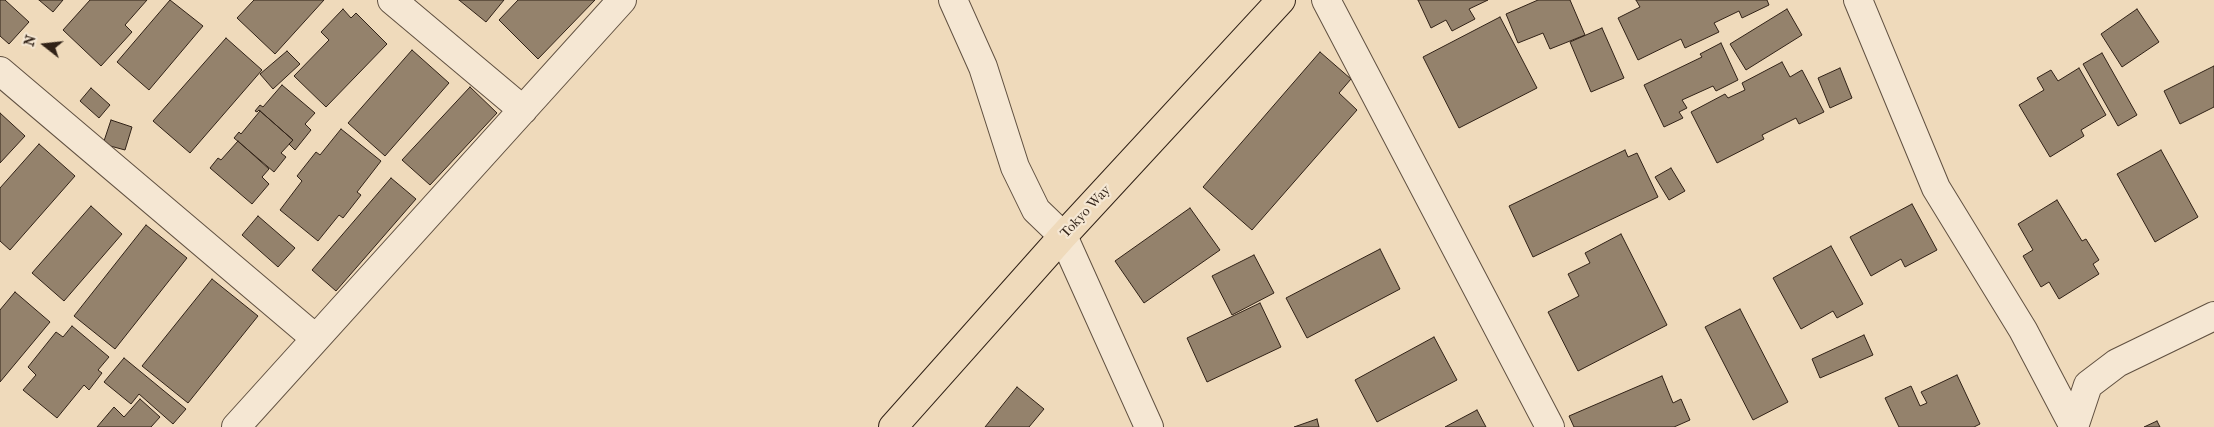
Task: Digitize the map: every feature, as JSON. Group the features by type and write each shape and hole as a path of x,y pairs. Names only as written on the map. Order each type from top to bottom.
{"main road":[{"name":"Tokyo Way","path":"893,427 1063,236 1281,0"}],"street":[{"path":"392,0 523,110"},
{"path":"236,427 622,0"},
{"path":"953,0 983,67 1015,167 1036,210 1063,236 1149,427"},
{"path":"1326,0 1550,427"},
{"path":"1858,0 1936,188 2023,330 2074,426"},
{"path":"0,71 315,338"},
{"path":"2074,426 2088,385 2117,363 2214,316"}],"building":[{"path":"0,0 5,0 29,22 9,44 0,36"},
{"path":"39,0 63,0 53,12"},
{"path":"90,0 147,0 125,25 132,32 101,66 63,30"},
{"path":"170,0 203,26 149,90 117,62"},
{"path":"254,0 324,0 275,54 237,18"},
{"path":"459,0 504,0 486,22"},
{"path":"518,0 595,0 538,59 499,20"},
{"path":"1418,0 1488,0 1469,9 1475,19 1452,31 1446,20 1431,28"},
{"path":"1538,0 1570,0 1585,35 1550,49 1543,33 1518,43 1506,14"},
{"path":"1636,0 1767,0 1769,5 1742,18 1739,11 1714,23 1719,32 1685,48 1681,39 1638,60 1618,18 1640,7"},
{"path":"343,9 351,18 356,13 387,44 326,107 294,76 329,40 321,32"},
{"path":"1787,9 1802,35 1746,70 1730,44"},
{"path":"2137,9 2159,42 2122,67 2101,34"},
{"path":"1500,17 1537,88 1459,128 1423,57"},
{"path":"1602,28 1624,78 1591,92 1570,42"},
{"path":"226,38 262,70 190,153 153,121"},
{"path":"1721,43 1738,80 1716,91 1713,86 1682,100 1687,108 1679,112 1683,118 1664,127 1644,85 1702,57 1700,54"},
{"path":"412,50 449,83 385,156 348,123"},
{"path":"287,51 300,64 273,89 260,74"},
{"path":"1320,52 1351,79 1339,93 1357,110 1252,230 1203,187"},
{"path":"2102,53 2137,115 2118,126 2083,64"},
{"path":"1782,62 1790,77 1802,70 1824,112 1799,124 1796,118 1762,135 1764,139 1717,163 1691,112 1725,94 1728,98 1745,90 1742,83"},
{"path":"2214,66 2214,107 2180,124 2164,91"},
{"path":"1840,68 1852,98 1830,108 1818,78"},
{"path":"2079,68 2106,115 2081,130 2084,136 2050,157 2019,105 2044,90 2037,78 2051,70 2058,81"},
{"path":"282,85 315,113 305,124 311,130 295,150 289,144 293,140 259,110 255,111 260,105 263,107"},
{"path":"470,87 497,113 430,185 402,160"},
{"path":"91,88 110,105 99,118 80,101"},
{"path":"260,111 293,140 281,153 286,157 274,172 234,138 239,132 241,134"},
{"path":"0,113 25,136 0,163"},
{"path":"111,120 132,127 125,150 103,144"},
{"path":"341,129 381,161 357,192 361,195 343,218 339,215 318,241 280,210 302,181 297,176 316,152 320,155"},
{"path":"238,141 269,169 262,177 269,184 252,204 210,168 218,158 221,160"},
{"path":"39,144 75,176 10,250 0,241 0,188"},
{"path":"1625,150 1628,157 1637,153 1658,197 1533,257 1509,206"},
{"path":"2161,150 2198,217 2155,242 2117,174"},
{"path":"1671,168 1685,191 1669,200 1655,177"},
{"path":"391,178 416,199 336,291 312,270"},
{"path":"2057,200 2082,241 2086,239 2099,260 2093,264 2099,274 2059,299 2049,282 2041,287 2023,256 2033,250 2018,224"},
{"path":"1912,204 1937,250 1905,267 1901,259 1871,276 1850,237"},
{"path":"91,206 122,234 64,301 32,273"},
{"path":"1190,208 1220,250 1144,303 1115,261"},
{"path":"258,216 295,248 278,267 242,235"},
{"path":"146,225 187,258 115,349 74,316"},
{"path":"1621,234 1667,325 1578,371 1548,312 1579,296 1568,274 1590,263 1585,253"},
{"path":"1831,246 1863,304 1837,318 1833,311 1801,329 1773,278"},
{"path":"1380,249 1400,289 1307,338 1286,298"},
{"path":"1254,255 1274,293 1232,315 1212,276"},
{"path":"212,279 258,316 188,403 142,366"},
{"path":"15,292 50,322 0,382 0,310"},
{"path":"1260,303 1281,347 1207,382 1187,338"},
{"path":"1740,309 1788,402 1753,420 1705,327"},
{"path":"72,326 109,357 98,370 102,373 89,390 84,385 57,418 23,390 36,375 28,367 56,332 63,337"},
{"path":"1864,335 1873,355 1820,378 1812,359"},
{"path":"1434,337 1457,380 1377,422 1355,380"},
{"path":"124,358 186,409 173,424 139,394 131,404 104,382"},
{"path":"1957,375 1980,424 1974,427 1899,427 1885,398 1911,386 1920,406 1927,403 1921,392"},
{"path":"1662,376 1673,403 1681,399 1690,420 1674,427 1574,427 1569,416"},
{"path":"1017,387 1044,409 1029,427 985,427"},
{"path":"140,399 160,417 151,427 97,427 114,407 124,417"},
{"path":"1477,410 1486,427 1445,427"},
{"path":"1317,419 1319,427 1294,427"},
{"path":"2157,421 2160,427 2144,427"}]}
